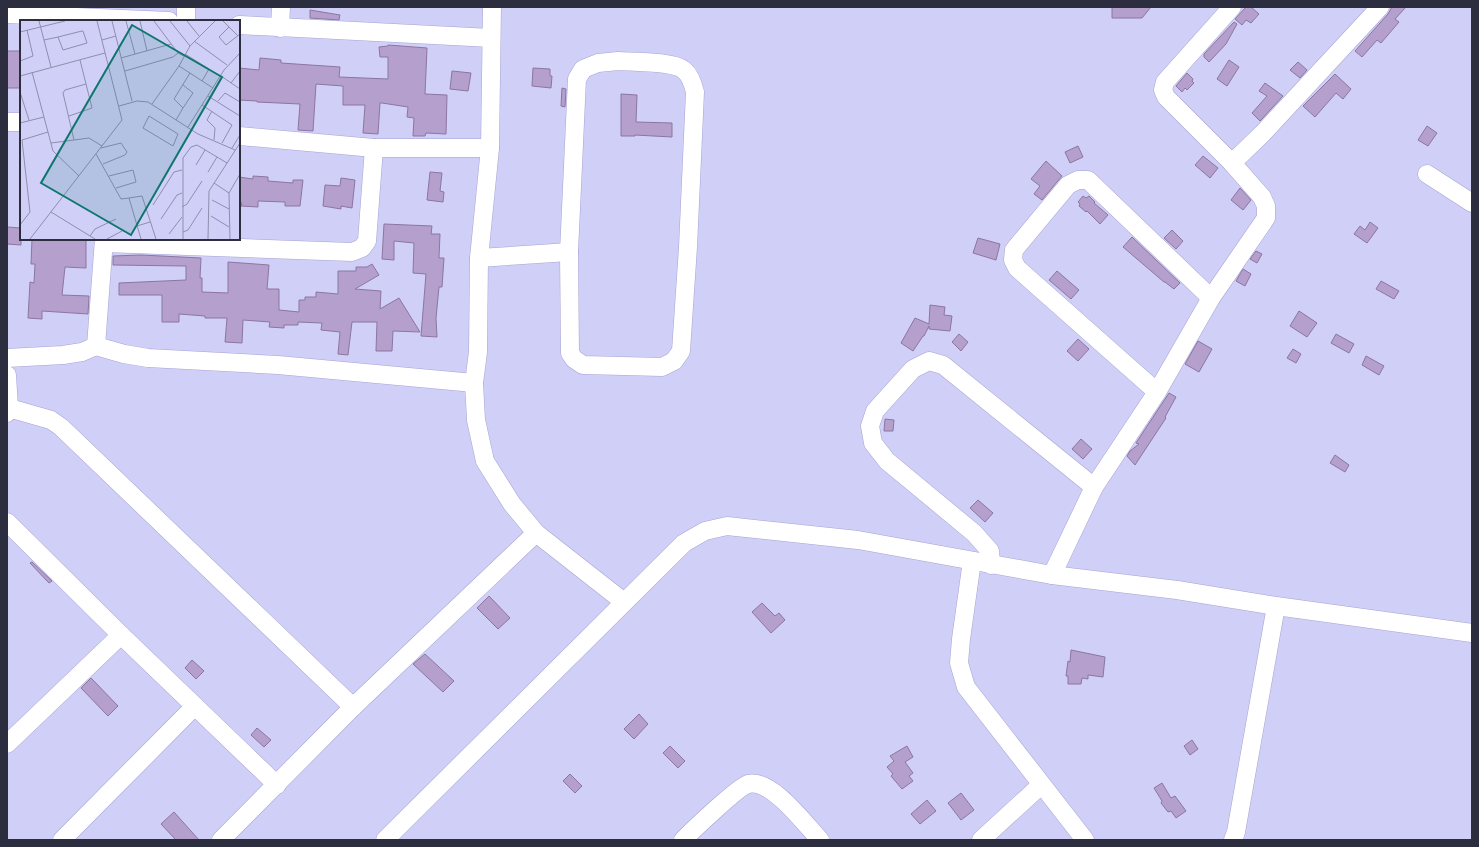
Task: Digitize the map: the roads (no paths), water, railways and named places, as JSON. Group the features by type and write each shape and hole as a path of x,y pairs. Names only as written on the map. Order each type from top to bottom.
{"street":[{"path":"186,7 186,20"},
{"path":"280,28 281,7"},
{"path":"492,7 490,148 479,258 478,352 474,383 476,420 485,461 512,504 536,533 624,602"},
{"path":"1052,575 1094,487 1157,392 1211,298 1266,218 1266,206 1262,197 1232,163 1166,97 1163,90 1165,82 1232,7"},
{"path":"1232,163 1262,134 1380,7"},
{"path":"7,14 116,20"},
{"path":"240,25 491,38"},
{"path":"618,62 666,64 683,69 692,81 695,92 688,246 681,351 674,361 662,367 583,365 574,359 570,353 569,252 577,79 583,69 598,63 618,62"},
{"path":"7,122 20,122"},
{"path":"240,136 374,148 490,148"},
{"path":"96,346 104,241 216,243 352,252 362,248 367,241 374,148"},
{"path":"1427,174 1472,203"},
{"path":"1157,392 1017,268 1013,260 1014,250 1068,185 1078,180 1088,180 1211,298"},
{"path":"479,258 569,252"},
{"path":"7,358 63,356 82,352 96,346 124,354 148,358 278,365 474,383"},
{"path":"991,565 990,552 974,533 887,460 873,444 870,426 875,411 913,369 929,361 944,365 1094,487"},
{"path":"7,375 8,411 51,420 61,427 353,707"},
{"path":"7,522 121,635 277,785"},
{"path":"385,840 684,543 705,531 727,526 858,540 1052,575 1176,590 1276,606 1472,633"},
{"path":"221,840 353,707 536,533"},
{"path":"972,561 959,663 966,687 1041,785 1086,840"},
{"path":"1233,840 1236,832 1276,606"},
{"path":"7,744 121,635"},
{"path":"62,840 195,706"},
{"path":"683,840 747,784 761,785 777,794 820,840"},
{"path":"981,840 1041,785"}]}
